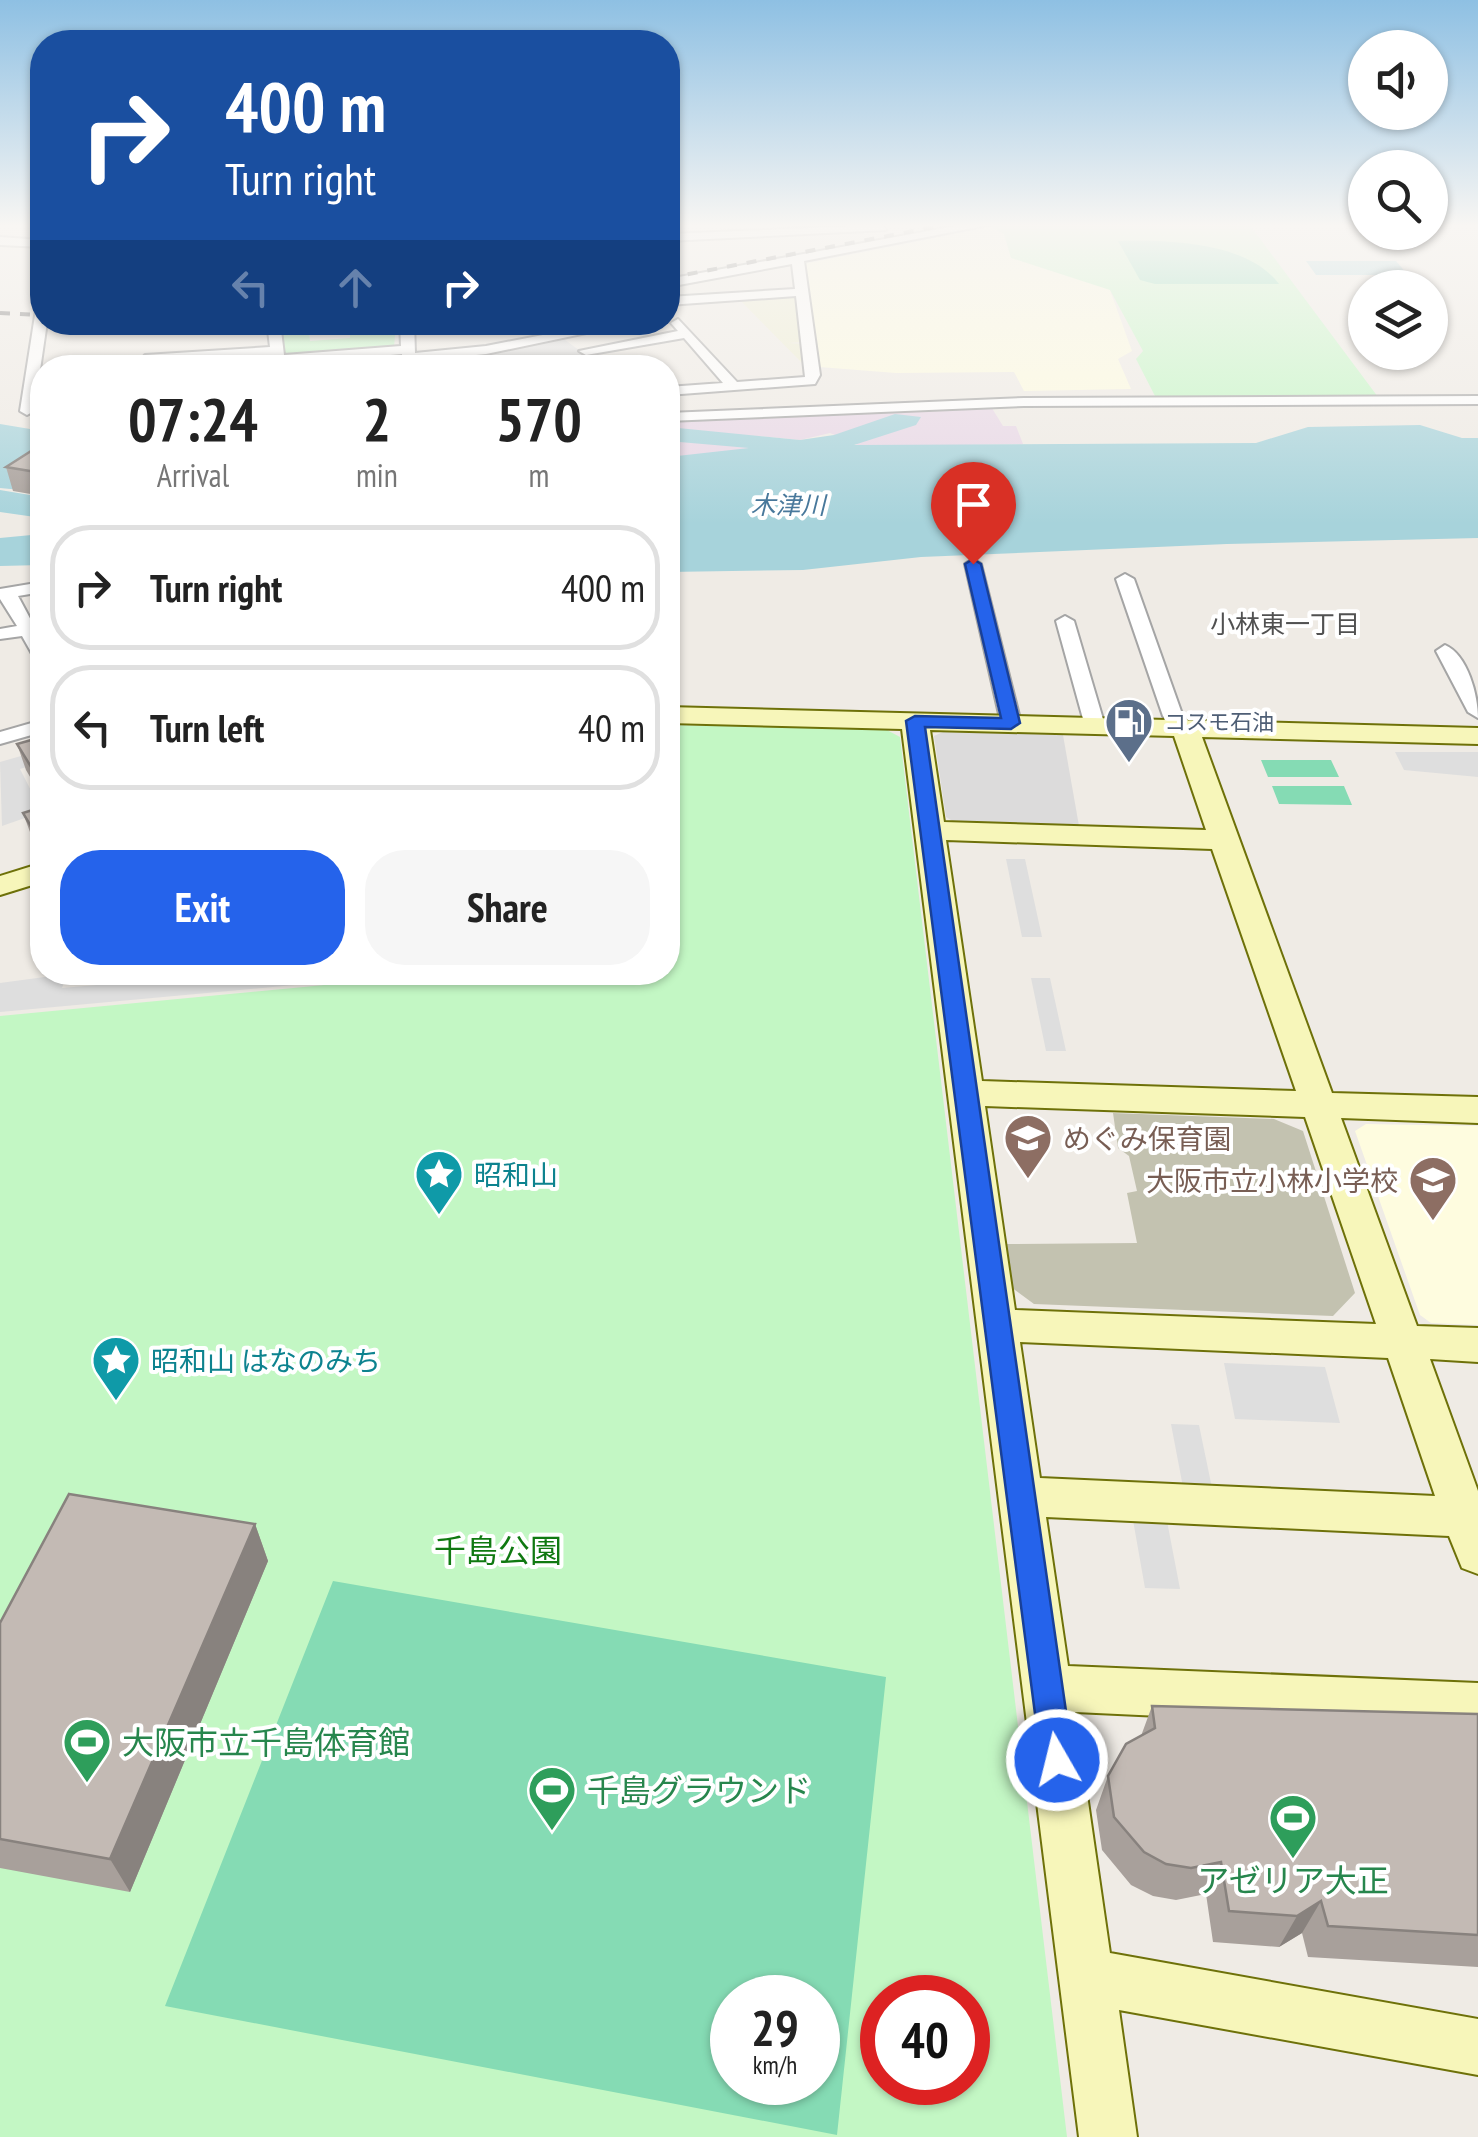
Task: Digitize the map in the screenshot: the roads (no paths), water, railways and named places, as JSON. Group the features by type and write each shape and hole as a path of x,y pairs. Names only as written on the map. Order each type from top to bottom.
{"street":[{"path":"680,390 810,381 813,376 807,324"},
{"path":"680,326 734,386"},
{"path":"680,334 687,333"},
{"path":"443,355 561,335"},
{"path":"567,335 592,355"},
{"path":"586,350 675,335"},
{"path":"680,416 1024,402 1478,400"},
{"path":"8,409 30,411"},
{"path":"973,564 1011,723"},
{"path":"1021,1496 1471,1536 1185,729 1173,716 1126,579"},
{"path":"4,593 30,589"},
{"path":"4,593 30,622"},
{"path":"1065,621 1096,726"},
{"path":"0,634 30,629"},
{"path":"1445,650 1478,712"},
{"path":"680,714 1478,736"},
{"path":"915,721 1108,2137"},
{"path":"0,738 30,729"},
{"path":"930,831 1224,840"},
{"path":"0,886 30,876"},
{"path":"968,1093 1478,1110"},
{"path":"998,1325 1478,1345"},
{"path":"1047,1688 1478,1707"},
{"path":"1086,1976 1478,2047"}],"water":[{"name":"木津川","path":"895,414 921,417 916,425 854,445 1256,443 1308,427 1420,425 1462,438 1478,438 1478,538 1227,544 921,557 803,570 680,572 680,456 749,448 680,442 680,428 800,440 834,435"},
{"path":"0,424 30,429 30,491 0,488"},
{"path":"0,490 30,495 30,516 0,512"},
{"path":"30,535 30,565 0,566 0,538"}],"place":[{"name":"コスモ石油","path":"1129,764"},
{"name":"めぐみ保育園","path":"1028,1180"},
{"name":"昭和山","path":"439,1216"},
{"name":"大阪市立小林小学校","path":"1433,1222"},
{"name":"昭和山 はなのみち","path":"116,1402"},
{"name":"大阪市立千島体育館","path":"87,1784"},
{"name":"千島グラウンド","path":"552,1832"},
{"name":"アゼリア大正","path":"1293,1860"}],"district":[{"name":"小林東一丁目","path":"1285,624"}],"park label":[{"name":"千島公園","path":"498,1550"}]}
